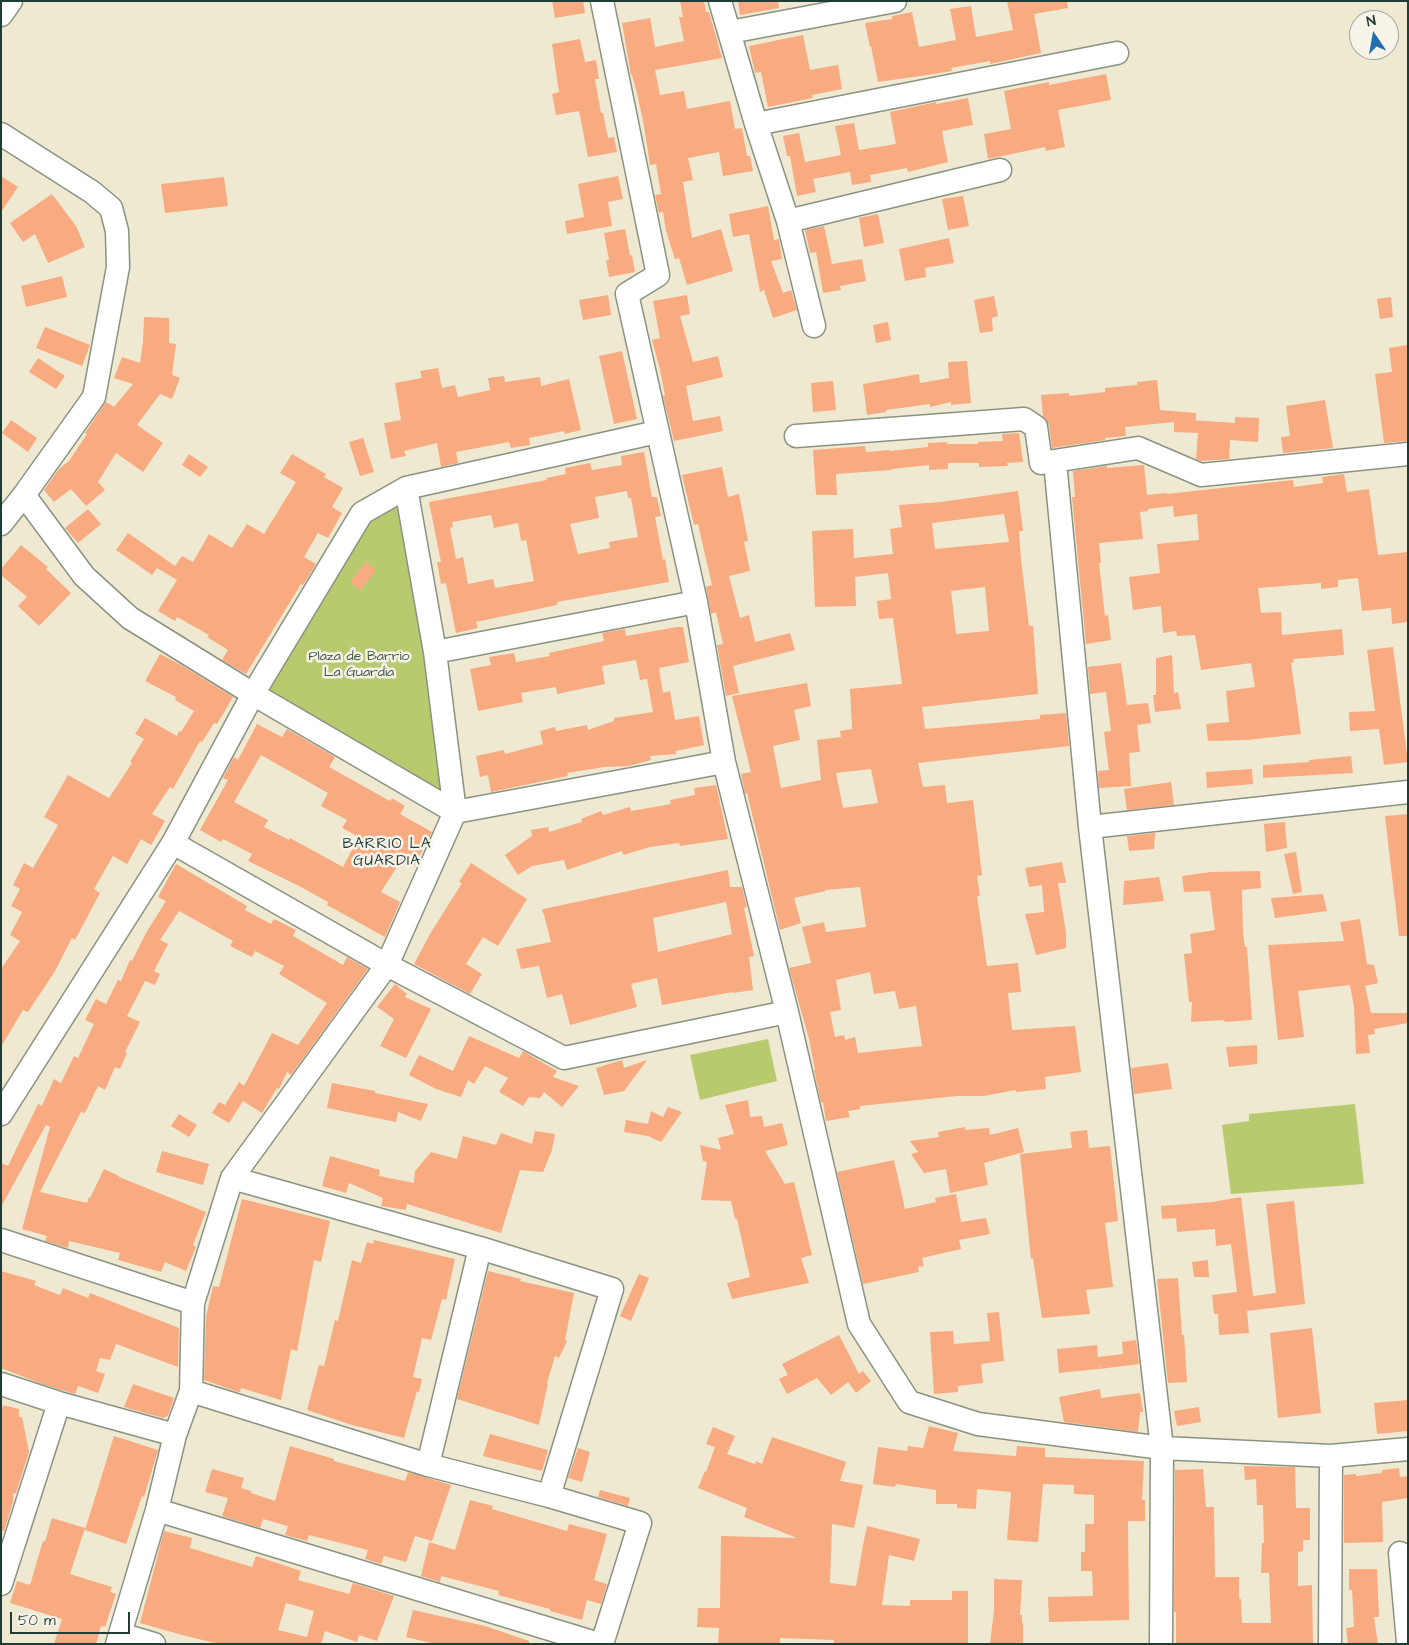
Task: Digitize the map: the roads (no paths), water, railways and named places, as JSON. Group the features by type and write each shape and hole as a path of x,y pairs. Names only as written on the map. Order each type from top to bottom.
{"street":[{"path":"1,15 11,1"},
{"path":"602,1 658,276 627,294 696,602 724,762 787,1012 859,1324 909,1402 978,1424 1162,1448 1330,1456 1408,1449"},
{"path":"720,1 756,124 788,221 814,326"},
{"path":"730,32 895,1"},
{"path":"756,124 1117,53"},
{"path":"1,134 92,192 111,208 117,231 118,267 94,397 1,524"},
{"path":"788,221 1000,170"},
{"path":"796,436 1024,419 1036,427 1041,463 1138,448 1201,475 1408,454"},
{"path":"1,1114 173,844 253,694 362,513 406,488 657,432"},
{"path":"1056,462 1090,827 1162,1448 1161,1644"},
{"path":"154,1644 119,1639 157,1510 175,1435 191,1391 193,1303 232,1178 387,965 455,812 434,652 406,488"},
{"path":"24,495 84,576 130,618 253,694 455,812 724,762"},
{"path":"434,652 696,602"},
{"path":"1090,827 1408,792"},
{"path":"173,844 387,965 564,1058 787,1012"},
{"path":"232,1178 480,1248 612,1289 549,1496"},
{"path":"1,1240 193,1303"},
{"path":"428,1465 480,1248"},
{"path":"1,1384 59,1403 175,1435"},
{"path":"157,1510 600,1644 640,1522 428,1465 191,1391"},
{"path":"1,1584 59,1403"},
{"path":"1330,1456 1330,1644"},
{"path":"1400,1553 1408,1642"}],"district":[{"name":"BARRIO LA GUARDIA","path":"387,854"}],"park label":[{"name":"Plaza de Barrio La Guardia","path":"359,666"}]}
